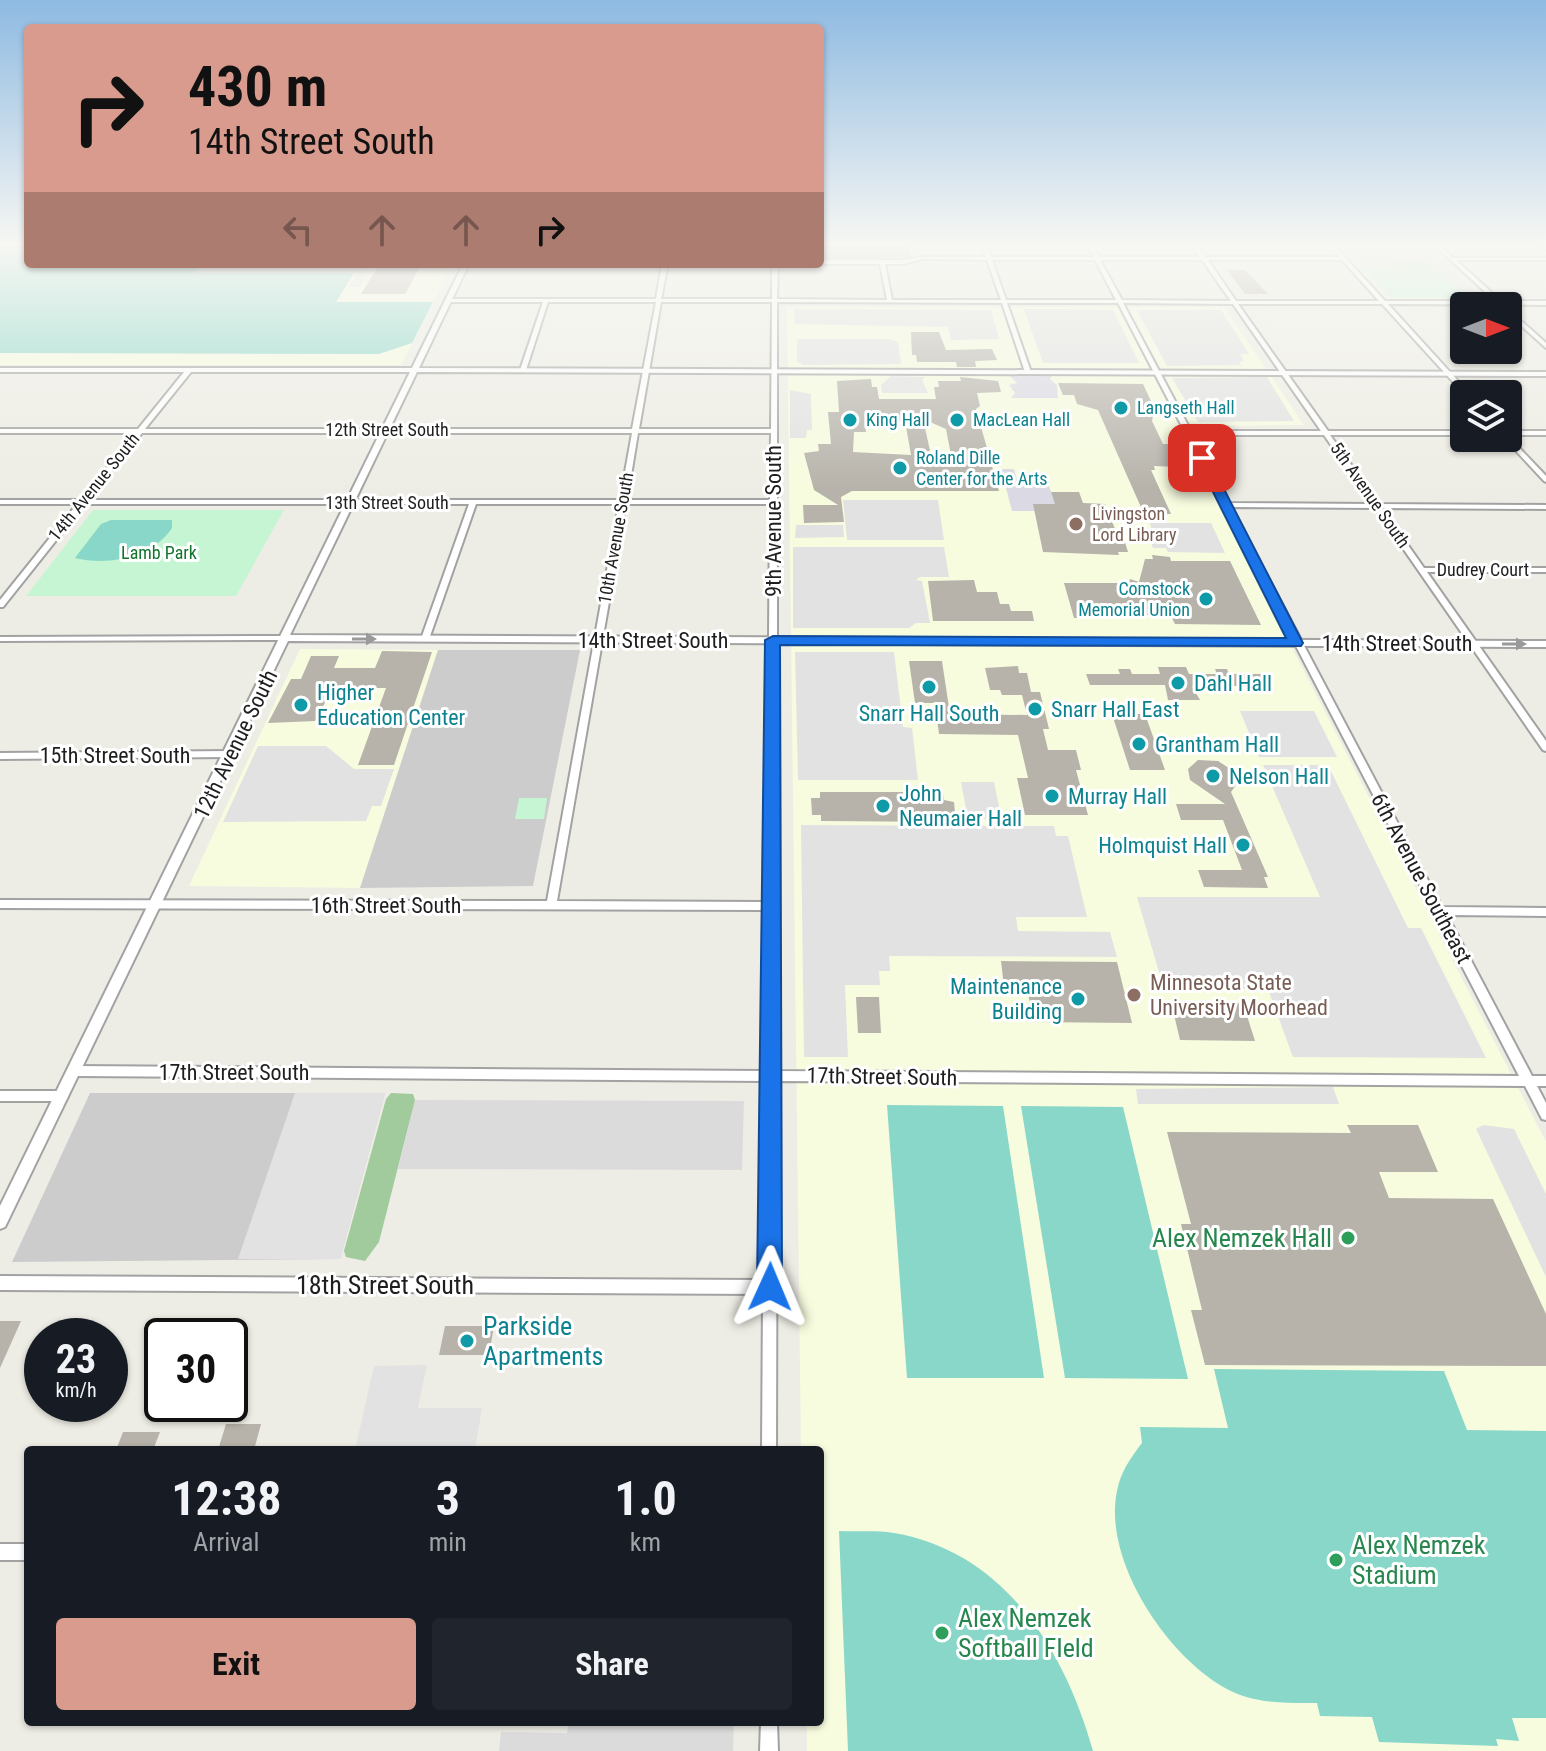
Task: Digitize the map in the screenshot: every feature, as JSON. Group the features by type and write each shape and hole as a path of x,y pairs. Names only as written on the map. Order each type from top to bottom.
{"street":[{"name":"12th Avenue South","path":"0,1222 437,325"},
{"path":"523,370 538,325"},
{"name":"10th Avenue South","path":"551,906 654,325"},
{"name":"9th Avenue South","path":"769,1446 774,325"},
{"path":"1012,325 1028,372"},
{"name":"6th Avenue Southeast","path":"1132,325 1546,1115"},
{"name":"5th Avenue South","path":"1249,325 1546,748"},
{"path":"1403,325 1454,380"},
{"path":"1523,325 1546,346"},
{"path":"0,370 1546,374"},
{"name":"14th Avenue South","path":"0,605 189,370"},
{"name":"12th Street South","path":"0,431 774,431"},
{"path":"1189,433 1450,433"},
{"path":"1522,435 1546,433"},
{"path":"1522,452 1546,480"},
{"name":"13th Street South","path":"0,502 774,502"},
{"path":"425,639 473,502"},
{"path":"1225,505 1546,507"},
{"name":"Dudrey Court","path":"1421,570 1546,570"},
{"name":"14th Street South","path":"0,639 1546,644"},
{"name":"15th Street South","path":"0,756 230,754"},
{"name":"16th Street South","path":"0,904 771,906"},
{"path":"1439,911 1546,912"},
{"name":"17th Street South","path":"74,1071 1546,1081"},
{"path":"0,1096 62,1096"},
{"name":"18th Street South","path":"0,1283 770,1287"},
{"path":"0,1552 24,1552"},
{"path":"769,1726 769,1751"}],"shaded area":[{"path":"0,325 422,325 401,365 0,365"},
{"path":"0,325 421,325 412,343 379,354 0,353"},
{"name":"Minnesota State University Moorhead","path":"787,325 1236,325 1304,425 1178,426 1546,1142 1546,1751 807,1751 807,1726 824,1726 824,1446 801,1446"},
{"path":"831,325 995,325 999,339 951,340 948,327"},
{"path":"1030,325 1120,325 1139,363 1043,363"},
{"path":"1145,325 1230,325 1249,354 1240,354 1244,361 1239,362 1241,365 1167,366"},
{"path":"797,339 891,339 898,342 901,364 804,365 797,362"},
{"path":"891,376 925,377 922,380 928,393 882,393 881,385"},
{"path":"1010,376 1052,376 1050,379 1057,385 1058,398 1011,398 1015,393 1009,385 1017,383"},
{"path":"1267,377 1294,421 1198,422 1172,378"},
{"path":"790,390 811,394 812,430 807,430 806,438 790,438"},
{"path":"1001,469 1014,469 1017,480 1030,486 1049,486 1054,500 1060,504 1034,504 1036,511 1012,511"},
{"path":"843,500 938,500 944,540 847,540"},
{"path":"111,520 172,520 172,528 141,553 115,560 75,558 101,524"},
{"path":"1150,523 1211,523 1225,553 1168,552 1166,548 1153,548 1145,528 1151,528"},
{"path":"796,525 843,525 844,537 795,538"},
{"path":"793,547 944,547 949,577 920,577 916,580 922,581 930,623 916,623 909,628 793,628"},
{"path":"300,649 438,650 360,888 189,886"},
{"path":"438,650 580,650 533,886 360,888"},
{"path":"795,652 894,652 903,727 912,728 918,780 798,780"},
{"path":"1240,711 1314,711 1337,757 1259,757"},
{"path":"258,746 326,746 354,769 394,769 381,806 372,806 366,821 223,822"},
{"path":"1263,765 1328,765 1408,928 1421,928 1486,1058 1293,1057 1268,989 1164,989 1137,897 1320,897"},
{"path":"961,782 994,782 1003,826 1054,826 1056,836 1068,836 1087,917 1016,917 1018,931 1110,932 1117,957 889,956 890,971 879,971 880,985 845,985 848,1057 804,1057 801,825 990,826 989,819 968,819"},
{"path":"1333,1087 1339,1104 1138,1104 1136,1089"},
{"path":"90,1093 385,1093 340,1259 12,1262"},
{"path":"295,1093 385,1093 340,1259 238,1259"},
{"path":"415,1100 744,1101 742,1170 398,1169"},
{"path":"887,1105 1003,1106 1044,1378 907,1378"},
{"path":"1021,1106 1123,1107 1188,1379 1065,1378"},
{"path":"1483,1125 1514,1129 1546,1194 1546,1277 1476,1129"},
{"path":"427,1365 418,1408 482,1408 476,1446 356,1446 374,1366"},
{"name":"Alex Nemzek Stadium","path":"1214,1369 1444,1371 1467,1430 1546,1431 1546,1718 1512,1718 1519,1741 1496,1739 1498,1746 1379,1742 1372,1717 1320,1716 1317,1703 1274,1702 1243,1696 1210,1678 1187,1658 1146,1607 1131,1578 1120,1548 1115,1519 1117,1491 1124,1471 1142,1443 1140,1427 1228,1428"},
{"name":"Alex Nemzek Softball FIeld","path":"839,1531 894,1533 933,1544 968,1561 998,1584 1025,1612 1047,1643 1066,1677 1093,1751 848,1751"},
{"path":"568,1726 734,1726 733,1751 499,1751 501,1732 567,1733"}],"green space":[{"name":"Lamb Park","path":"93,510 284,510 236,596 26,596"},
{"path":"519,798 547,798 544,819 515,819"},
{"path":"391,1093 413,1094 415,1100 379,1242 365,1261 346,1257 344,1251 386,1099"}],"building":[{"path":"911,332 939,332 946,350 992,349 997,360 975,361 976,367 957,367 956,362 917,362 916,355 912,355"},
{"path":"960,377 998,381 1001,392 977,393 980,406 976,409 999,491 852,491 841,497 844,522 804,523 803,505 838,505 814,490 804,453 819,451 818,444 831,444 828,412 839,412 837,381 871,379 872,387 877,387 879,399 936,399 934,387 939,387 938,381 961,381","holes":["872,416 895,416 895,421 905,421 911,455 853,452 854,432 866,432 865,425 873,425","923,419 946,429 951,455 931,455"]},
{"path":"1058,383 1143,384 1158,416 1153,416 1152,421 1163,444 1172,444 1179,457 1177,467 1154,466 1155,470 1151,470 1171,514 1144,514 1098,410 1077,404 1074,395 1063,395"},
{"name":"Livingston Lord Library","path":"1051,492 1079,492 1083,503 1105,504 1119,539 1124,539 1128,552 1118,552 1119,555 1043,552 1033,504 1055,504"},
{"name":"Comstock Memorial Union","path":"1152,555 1170,557 1171,561 1230,561 1261,625 1175,624 1170,614 1074,618 1064,583 1129,583 1130,579 1139,582 1145,559 1153,559"},
{"path":"974,580 977,592 997,592 1000,604 1009,604 1011,611 1032,611 1034,621 933,621 928,581"},
{"name":"Higher Education Center","path":"382,651 432,652 394,765 358,765 386,688 333,688 315,721 268,723 291,679 301,679 311,656 339,656 334,668 375,668"},
{"path":"909,661 942,661 950,714 1027,715 1022,695 1002,695 1000,690 990,690 985,668 1018,666 1019,673 1027,673 1031,692 1040,692 1049,729 1043,729 1048,750 1076,750 1081,770 1076,770 1088,815 1025,815 1017,778 1028,778 1018,735 939,734 935,703 915,703"},
{"name":"Dahl Hall","path":"1158,667 1186,667 1189,674 1217,674 1215,669 1227,669 1229,674 1262,674 1267,686 1192,686 1200,700 1168,700 1165,685 1090,685 1086,674 1120,674 1118,669 1130,669 1132,674 1160,674"},
{"name":"Grantham Hall","path":"1112,714 1145,714 1165,770 1130,770"},
{"name":"Holmquist Hall","path":"1198,760 1218,761 1235,772 1239,781 1231,792 1268,877 1264,877 1268,888 1204,887 1198,870 1242,870 1223,820 1181,820 1176,804 1225,804 1190,780 1188,769"},
{"name":"John Neumaier Hall","path":"820,792 943,792 944,800 954,802 955,813 946,816 947,822 821,821 821,815 812,815 811,798 820,798"},
{"name":"Maintenance Building","path":"1001,961 1117,962 1132,1023 1033,1022 1027,987 1004,987"},
{"path":"856,997 879,997 881,1033 858,1033"},
{"path":"1171,1002 1243,1003 1255,1041 1180,1040"},
{"name":"Alex Nemzek Hall","path":"1347,1125 1418,1125 1438,1172 1379,1172 1389,1198 1493,1199 1546,1314 1546,1366 1205,1365 1191,1310 1202,1310 1181,1224 1191,1224 1167,1132 1351,1133"},
{"path":"0,1321 21,1321 0,1368"},
{"name":"Parkside Apartments","path":"445,1326 494,1326 489,1355 439,1355"},
{"path":"226,1424 261,1424 255,1446 219,1446"},
{"path":"123,1432 160,1432 155,1446 118,1446"}],"place":[{"name":"Langseth Hall","path":"1121,408"},
{"name":"King Hall","path":"850,420"},
{"name":"MacLean Hall","path":"957,420"},
{"name":"Roland Dille Center for the Arts","path":"900,468"},
{"name":"Livingston Lord Library","path":"1076,524"},
{"name":"Comstock Memorial Union","path":"1206,599"},
{"name":"Dahl Hall","path":"1178,683"},
{"name":"Snarr Hall South","path":"929,687"},
{"name":"Higher Education Center","path":"301,705"},
{"name":"Snarr Hall East","path":"1035,709"},
{"name":"Grantham Hall","path":"1139,744"},
{"name":"Nelson Hall","path":"1213,776"},
{"name":"Murray Hall","path":"1052,796"},
{"name":"John Neumaier Hall","path":"883,806"},
{"name":"Holmquist Hall","path":"1243,845"},
{"name":"Minnesota State University Moorhead","path":"1134,995"},
{"name":"Maintenance Building","path":"1078,999"},
{"name":"Alex Nemzek Hall","path":"1348,1238"},
{"name":"Parkside Apartments","path":"467,1341"},
{"name":"Alex Nemzek Stadium","path":"1336,1560"},
{"name":"Alex Nemzek Softball FIeld","path":"942,1633"}],"route":[{"path":"770,1287 773,640 1296,643 1202,458"}]}
